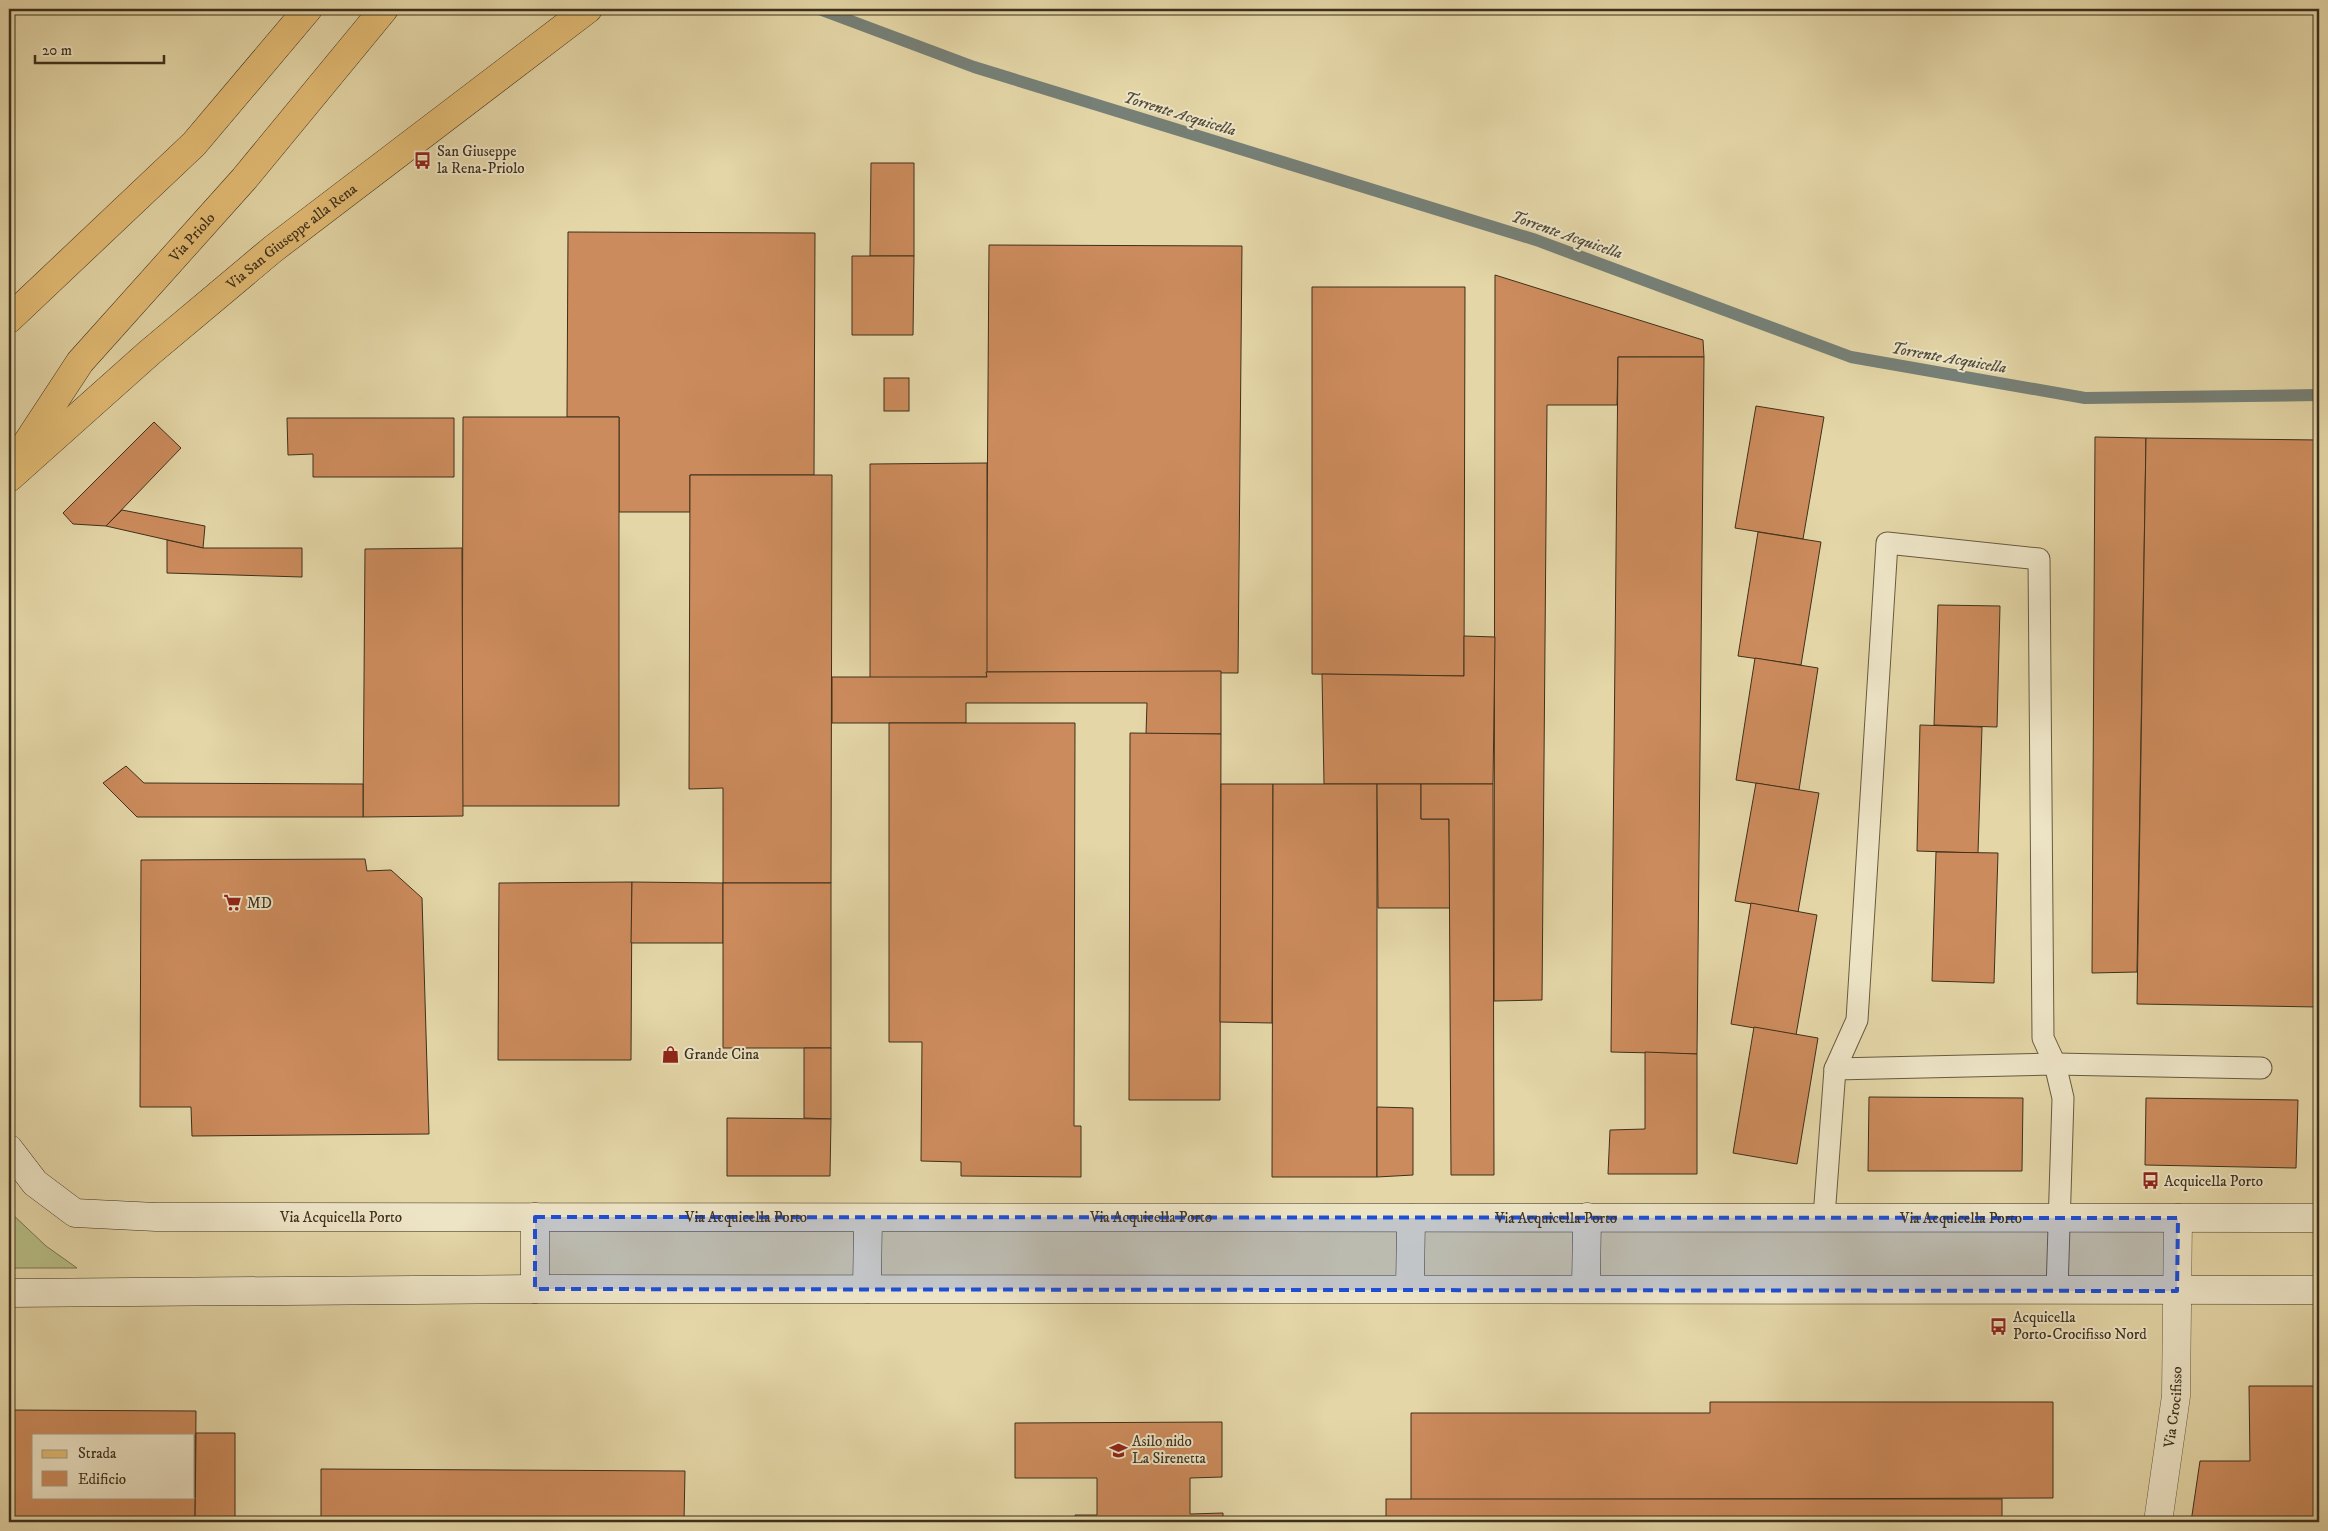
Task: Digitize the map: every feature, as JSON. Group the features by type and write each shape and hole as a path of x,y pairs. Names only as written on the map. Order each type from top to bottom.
{"main road":[{"path":"9,319 194,144 308,9"},
{"name":"Via Priolo","path":"9,471 80,362 244,179 384,9"},
{"name":"Via San Giuseppe alla Rena","path":"9,478 149,353 273,249 588,9"},
{"name":"Via Acquicella Porto","path":"9,1149 34,1183 75,1213 166,1218 2319,1218"},
{"path":"1586,1289 1587,1217"},
{"path":"535,1218 535,1289"},
{"path":"867,1289 868,1218"},
{"path":"1410,1289 1411,1218"},
{"name":"Via Crocifisso","path":"2158,1522 2176,1396 2178,1218"},
{"path":"9,1293 535,1289 2319,1290"}],"lane":[{"path":"1824,1217 1835,1069 1857,1020 1887,543 2039,559 2044,1038 2055,1064 2063,1098 2057,1291"},
{"path":"1835,1069 2055,1064 2262,1068"}],"highlighted area":[{"path":"535,1217 2178,1218 2177,1291 535,1289"}],"green space":[{"path":"9,1211 46,1246 77,1268 9,1268"}],"building":[{"path":"871,163 914,163 914,256 870,256"},
{"path":"568,232 815,233 814,475 690,475 690,512 619,512 619,417 567,417"},
{"path":"989,245 1242,246 1238,673 986,672"},
{"path":"852,256 914,256 913,335 852,335"},
{"path":"1495,275 1703,340 1704,357 1618,357 1617,405 1547,405 1542,1000 1494,1001"},
{"path":"1312,287 1465,287 1464,676 1312,674"},
{"path":"1618,357 1704,357 1697,1054 1611,1052"},
{"path":"884,378 909,378 909,411 884,411"},
{"path":"1756,406 1824,417 1803,539 1735,528"},
{"path":"463,417 619,417 619,806 462,806"},
{"path":"287,418 454,418 454,477 313,477 313,454 288,455"},
{"path":"154,422 181,448 106,526 73,524 63,513"},
{"path":"2095,437 2146,438 2137,972 2092,973"},
{"path":"2146,438 2319,440 2319,1007 2137,1004"},
{"path":"987,463 987,677 870,678 870,464"},
{"path":"690,475 832,475 831,883 723,883 723,788 689,789"},
{"path":"122,510 205,526 203,548 106,526"},
{"path":"1758,532 1821,542 1801,665 1738,656"},
{"path":"167,540 203,548 302,548 302,577 167,573"},
{"path":"462,548 463,816 363,817 365,549"},
{"path":"1938,605 2000,606 1997,727 1934,725"},
{"path":"1464,636 1495,637 1493,784 1324,784 1322,674 1464,676"},
{"path":"1755,658 1818,668 1799,790 1736,780"},
{"path":"1221,671 1221,734 1146,734 1147,703 966,703 966,723 832,723 832,677 987,677 986,672"},
{"path":"889,723 1075,723 1074,1126 1081,1126 1081,1177 961,1176 961,1162 921,1161 922,1042 889,1042"},
{"path":"1920,725 1982,727 1978,853 1917,851"},
{"path":"1130,733 1221,734 1220,1100 1129,1100"},
{"path":"126,766 144,783 363,784 363,817 137,817 103,783"},
{"path":"1756,783 1819,793 1798,912 1735,901"},
{"path":"1221,784 1273,784 1272,1023 1220,1022"},
{"path":"1273,784 1377,784 1377,1177 1272,1177"},
{"path":"1377,784 1421,784 1421,819 1449,819 1450,908 1378,908"},
{"path":"1421,784 1493,784 1494,1175 1451,1175 1449,819 1421,819"},
{"path":"1936,852 1998,853 1994,983 1932,981"},
{"path":"365,859 367,871 391,870 422,898 429,1134 192,1136 191,1107 140,1107 141,860"},
{"path":"632,882 631,1060 498,1060 499,883"},
{"path":"632,882 723,883 723,943 631,943"},
{"path":"723,883 831,883 831,1048 723,1048"},
{"path":"1751,903 1817,915 1796,1035 1731,1024"},
{"path":"1754,1027 1818,1038 1797,1164 1733,1153"},
{"path":"804,1048 831,1048 831,1119 804,1118"},
{"path":"1645,1052 1697,1054 1697,1174 1608,1174 1610,1130 1645,1129"},
{"path":"1869,1097 2023,1098 2022,1171 1868,1171"},
{"path":"2146,1098 2298,1100 2296,1168 2145,1165"},
{"path":"1377,1107 1413,1108 1413,1175 1377,1177"},
{"path":"727,1118 831,1119 830,1176 727,1176"},
{"path":"2249,1386 2319,1386 2319,1522 2191,1522 2200,1461 2250,1461"},
{"path":"1710,1402 2053,1402 2053,1498 1411,1500 1411,1413 1710,1413"},
{"path":"9,1410 196,1411 195,1522 9,1522"},
{"name":"Asilo nido La Sirenetta","path":"1222,1422 1222,1477 1190,1478 1190,1514 1223,1513 1223,1522 1075,1522 1075,1515 1097,1515 1097,1478 1015,1478 1015,1423"},
{"path":"196,1433 235,1433 235,1522 195,1522"},
{"path":"321,1469 685,1471 684,1522 321,1522"},
{"path":"1386,1499 2002,1499 2002,1522 1386,1522"}],"waterway":[{"name":"Torrente Acquicella","path":"819,9 974,67 1536,240 1851,357 2085,398 2319,395"}],"place":[{"name":"San Giuseppe la Rena-Priolo","path":"423,160"},
{"name":"MD","path":"233,903"},
{"name":"Grande Cina","path":"670,1054"},
{"name":"Acquicella Porto","path":"2150,1181"},
{"name":"Acquicella Porto-Crocifisso Nord","path":"1999,1326"},
{"name":"Asilo nido La Sirenetta","path":"1118,1450"}]}
